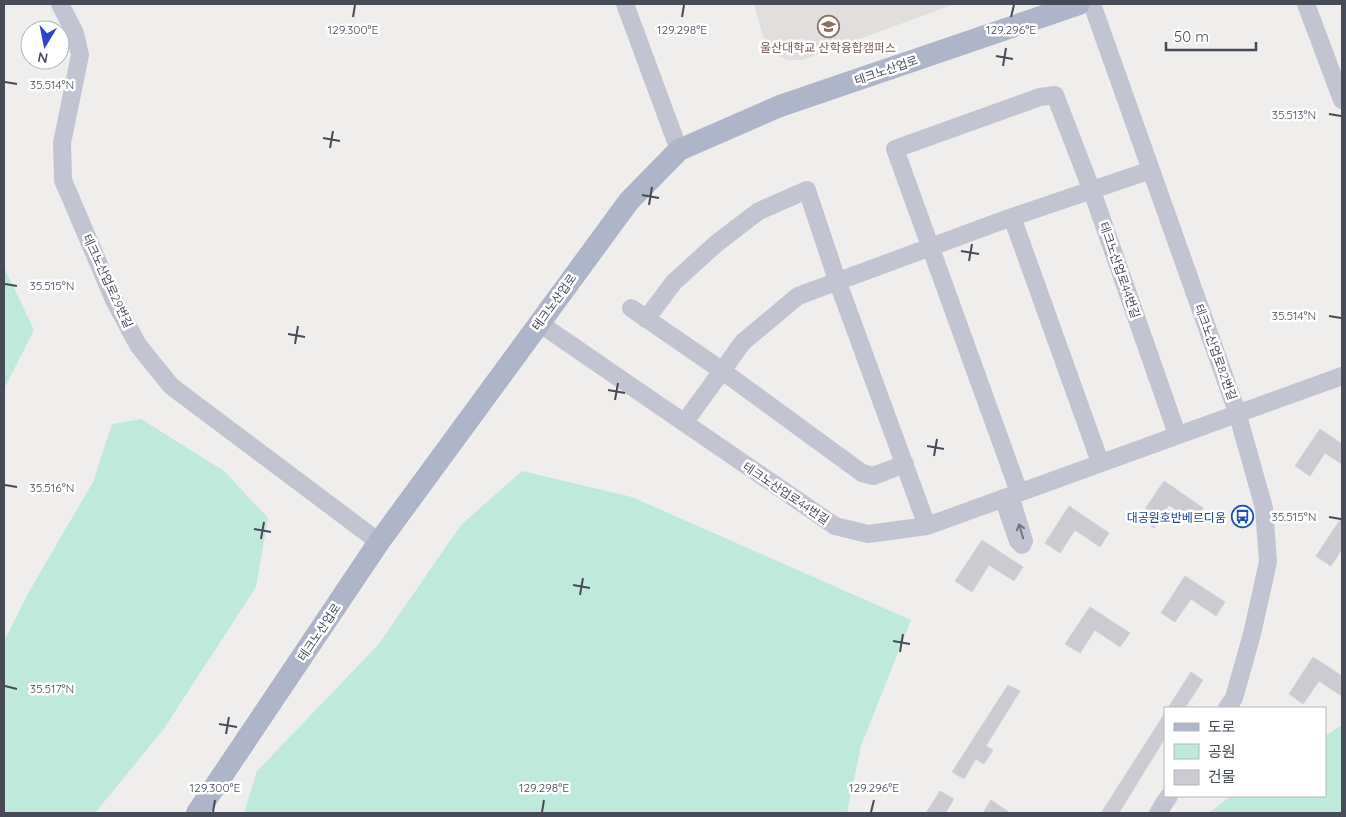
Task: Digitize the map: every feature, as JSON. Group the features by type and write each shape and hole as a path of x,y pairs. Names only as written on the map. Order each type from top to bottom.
{"main road":[{"name":"테크노산업로","path":"197,813 379,542 629,201 679,150 780,106 1079,4"}],"street":[{"name":"테크노산업로29번길","path":"60,4 75,33 80,55 62,143 63,180 114,300 138,344 171,386 379,542"},
{"path":"625,4 679,150"},
{"name":"테크노산업로82번길","path":"1092,4 1237,412 1264,508 1268,562 1250,644 1234,698 1228,707"},
{"path":"1306,4 1342,100"},
{"name":"테크노산업로44번길","path":"932,247 895,149 1040,96 1055,95 1092,190 1176,434"},
{"path":"684,424 721,370 743,342 798,296 837,280 1012,217 1151,170"},
{"path":"646,319 674,282 717,242 759,212 807,190 837,280 927,526"},
{"path":"1012,217 1100,462"},
{"path":"932,247 1011,495"},
{"path":"631,308 721,370 862,473 873,476 905,464"},
{"name":"테크노산업로44번길","path":"539,323 835,526 868,534 927,526 1176,434 1342,376"},
{"path":"1158,813 1169,797"}],"shaded area":[{"name":"울산대학교 산학융합캠퍼스","path":"754,4 955,4 802,60 787,60 772,53 765,43"}],"green space":[{"path":"4,267 34,330 4,389"},
{"path":"141,419 224,471 268,518 256,587 163,730 95,813 4,813 4,641 27,595 93,482 112,424"},
{"path":"522,471 632,497 911,620 861,746 847,813 244,813 257,771 378,645 461,525"},
{"path":"1342,725 1342,813 1209,813 1230,797 1326,797 1326,735"}],"building":[{"path":"1320,429 1342,444 1342,464 1325,453 1310,476 1295,466"},
{"path":"1164,481 1203,508 1194,522 1169,505 1154,528 1139,518"},
{"path":"1069,506 1109,533 1100,547 1075,530 1060,553 1045,543"},
{"path":"1342,517 1342,549 1331,566 1316,556"},
{"path":"982,540 1023,567 1014,581 989,565 972,592 955,581"},
{"path":"1185,576 1225,602 1216,616 1191,599 1175,622 1161,613"},
{"path":"1090,607 1130,633 1120,647 1095,630 1080,653 1065,644"},
{"path":"1313,657 1342,676 1342,696 1319,681 1303,704 1289,694"},
{"path":"1191,672 1203,680 1186,707 1169,707"},
{"path":"1008,685 1020,691 986,746 993,750 984,764 976,759 964,779 952,772"},
{"path":"1164,715 1164,740 1119,813 1101,813"},
{"path":"940,791 954,799 945,813 926,813"},
{"path":"991,800 1010,813 983,813"}],"place":[{"name":"울산대학교 산학융합캠퍼스","path":"828,26"},
{"name":"대공원호반베르디움","path":"1242,517"}]}
